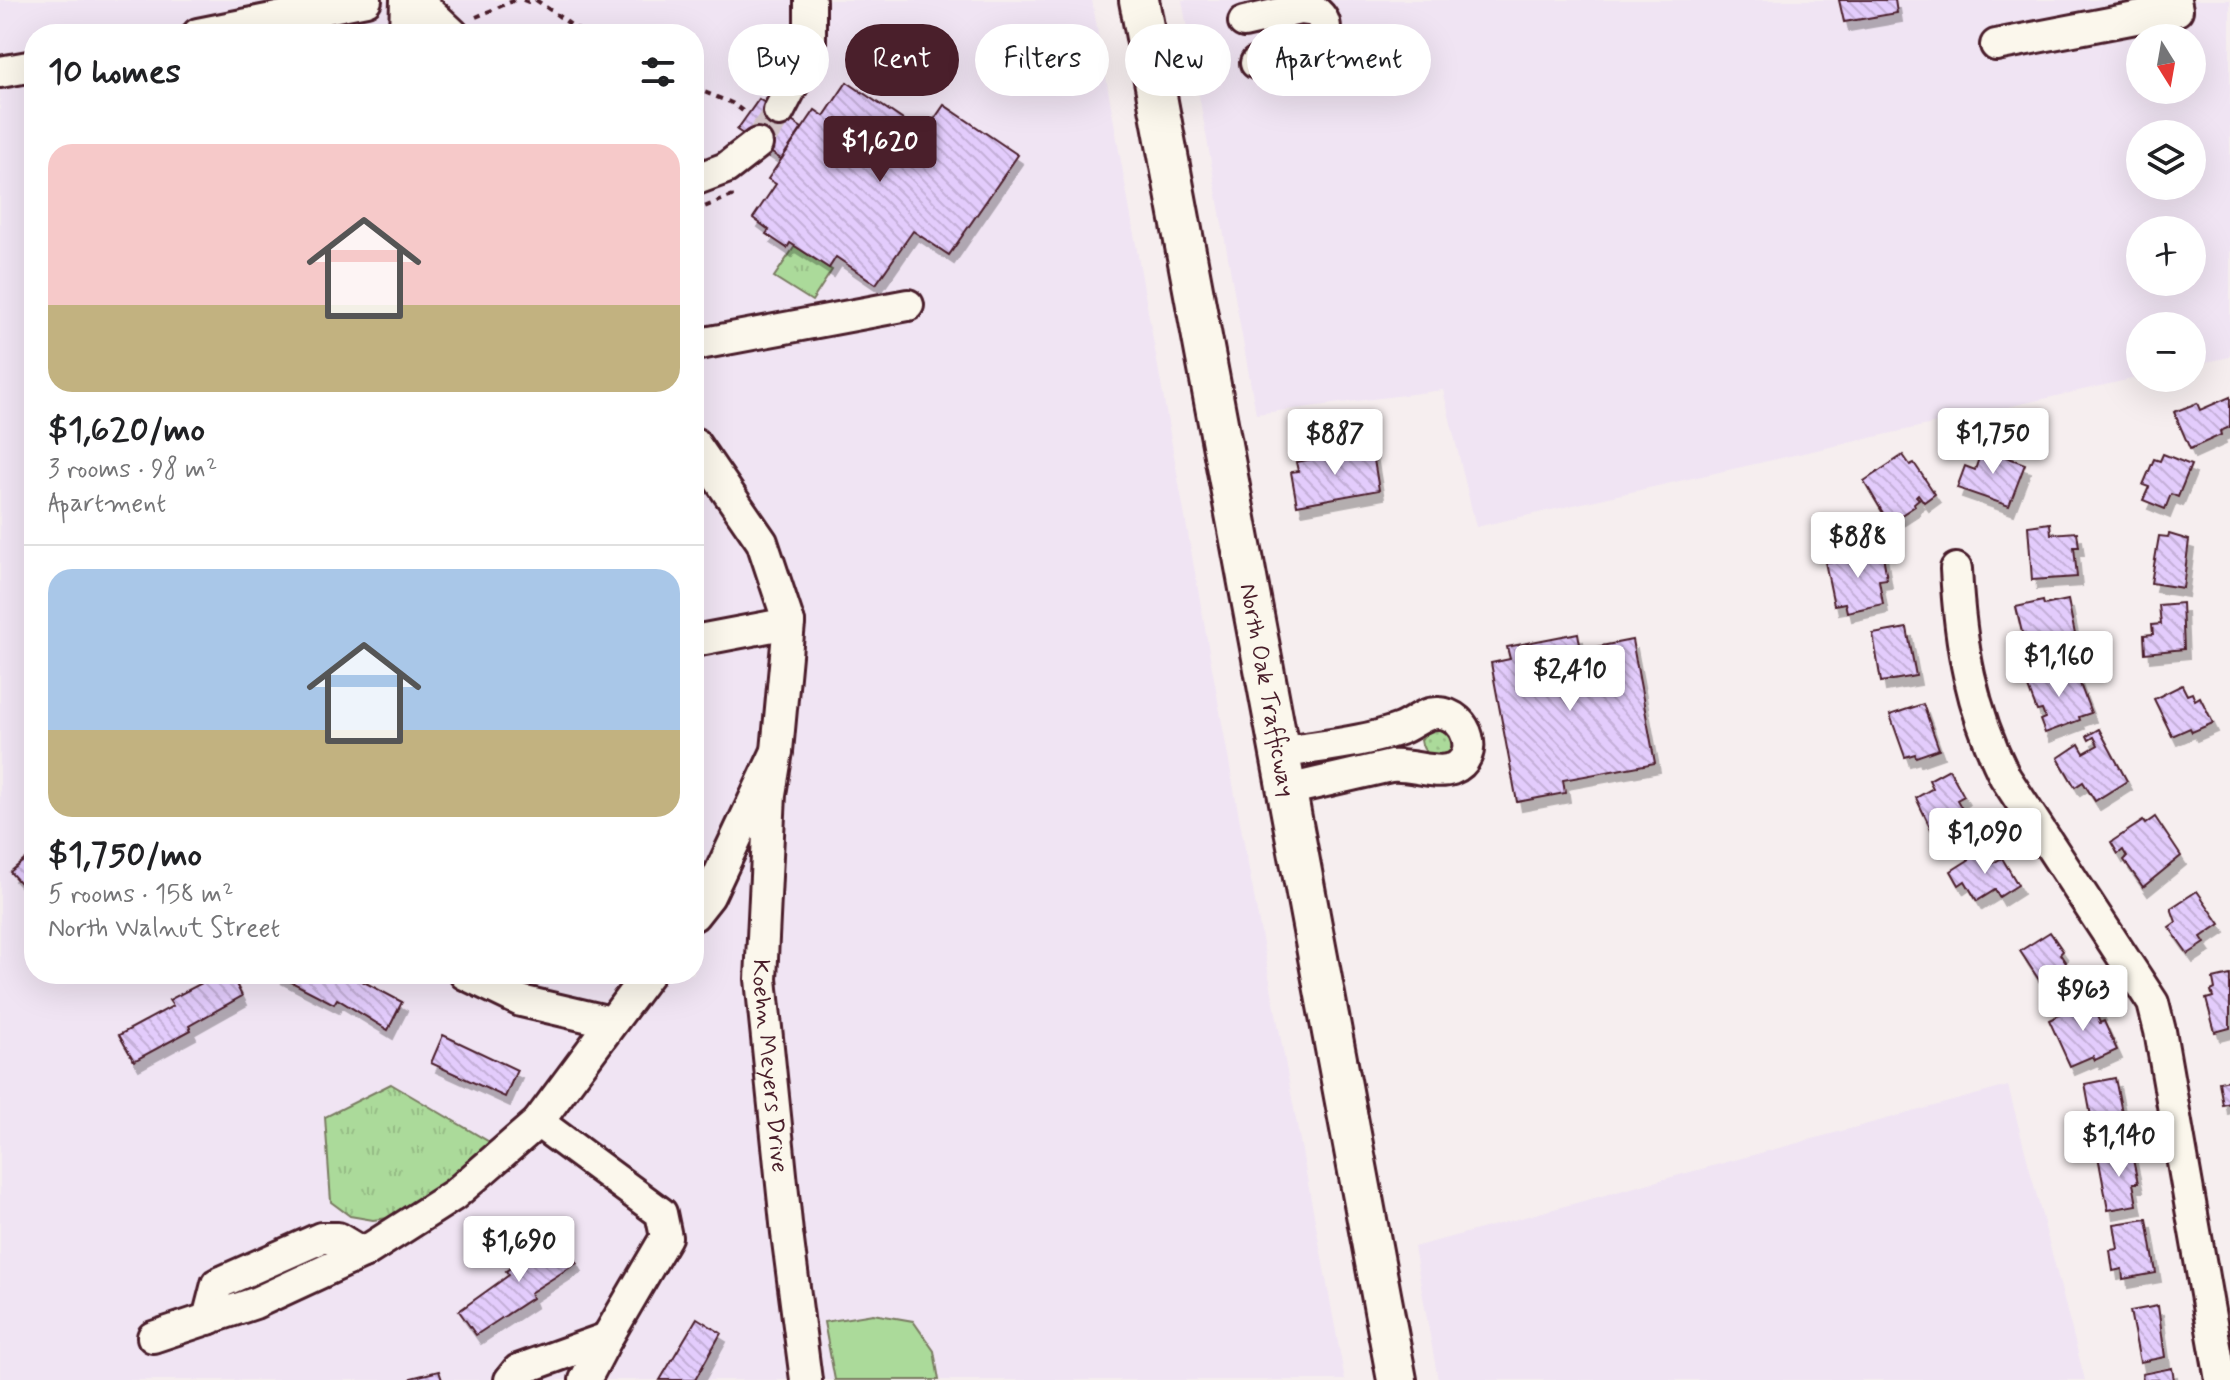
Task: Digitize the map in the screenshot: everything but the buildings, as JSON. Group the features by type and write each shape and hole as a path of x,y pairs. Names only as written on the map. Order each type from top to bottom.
{"main road":[{"name":"North Oak Trafficway","path":"1139,0 1397,1380"}],"street":[{"path":"247,24 366,0"},
{"path":"405,24 406,0"},
{"path":"417,0 460,24"},
{"path":"779,111 810,51 810,0"},
{"path":"1996,45 2177,10 2175,0"},
{"path":"1244,22 1300,9 1315,11 1325,24"},
{"path":"0,72 24,68"},
{"path":"704,176 726,168 757,144"},
{"path":"704,343 908,305"},
{"path":"704,458 762,542 789,623 704,639"},
{"path":"1956,569 1958,617 1966,673 1992,752 2005,777 2153,1003 2221,1380"},
{"name":"Koehn Meyers Drive","path":"789,623 770,794 761,979 787,1233 806,1380"},
{"path":"1280,753 1386,734 1436,712 1458,719 1466,730 1467,752 1460,765 1449,770 1391,766 1287,790"},
{"path":"704,902 777,751"},
{"path":"486,984 521,1001 611,1022"},
{"path":"153,1337 255,1303 363,1253 454,1195 538,1122 640,984"},
{"path":"538,1122 661,1213 666,1237 585,1380"},
{"path":"510,1380 518,1370 607,1338"}],"path":[{"path":"468,24 515,0"},
{"path":"523,0 536,0 570,24"},
{"path":"704,92 732,103 747,114"}],"shaded area":[{"path":"0,0 1092,0 1096,24 975,24 975,96 1109,95 1235,795 1345,1380 0,1380"},
{"path":"1182,0 2230,0 2230,357 2206,362 2206,312 2126,312 2126,380 1476,527 1443,390 1256,414 1199,96 1231,96 1231,24 1186,24"},
{"path":"2008,1086 2085,1380 1438,1380 1414,1247"}],"green space":[{"path":"795,246 832,270 812,301 774,277"},
{"path":"1430,725 1452,728 1454,751 1445,758 1424,749 1421,740"},
{"path":"391,1084 491,1143 486,1155 403,1216 373,1220 350,1216 331,1202 325,1117"},
{"path":"873,1314 913,1321 934,1351 939,1380 835,1380 824,1322"}],"tunnel":[{"path":"757,144 779,111"}]}
